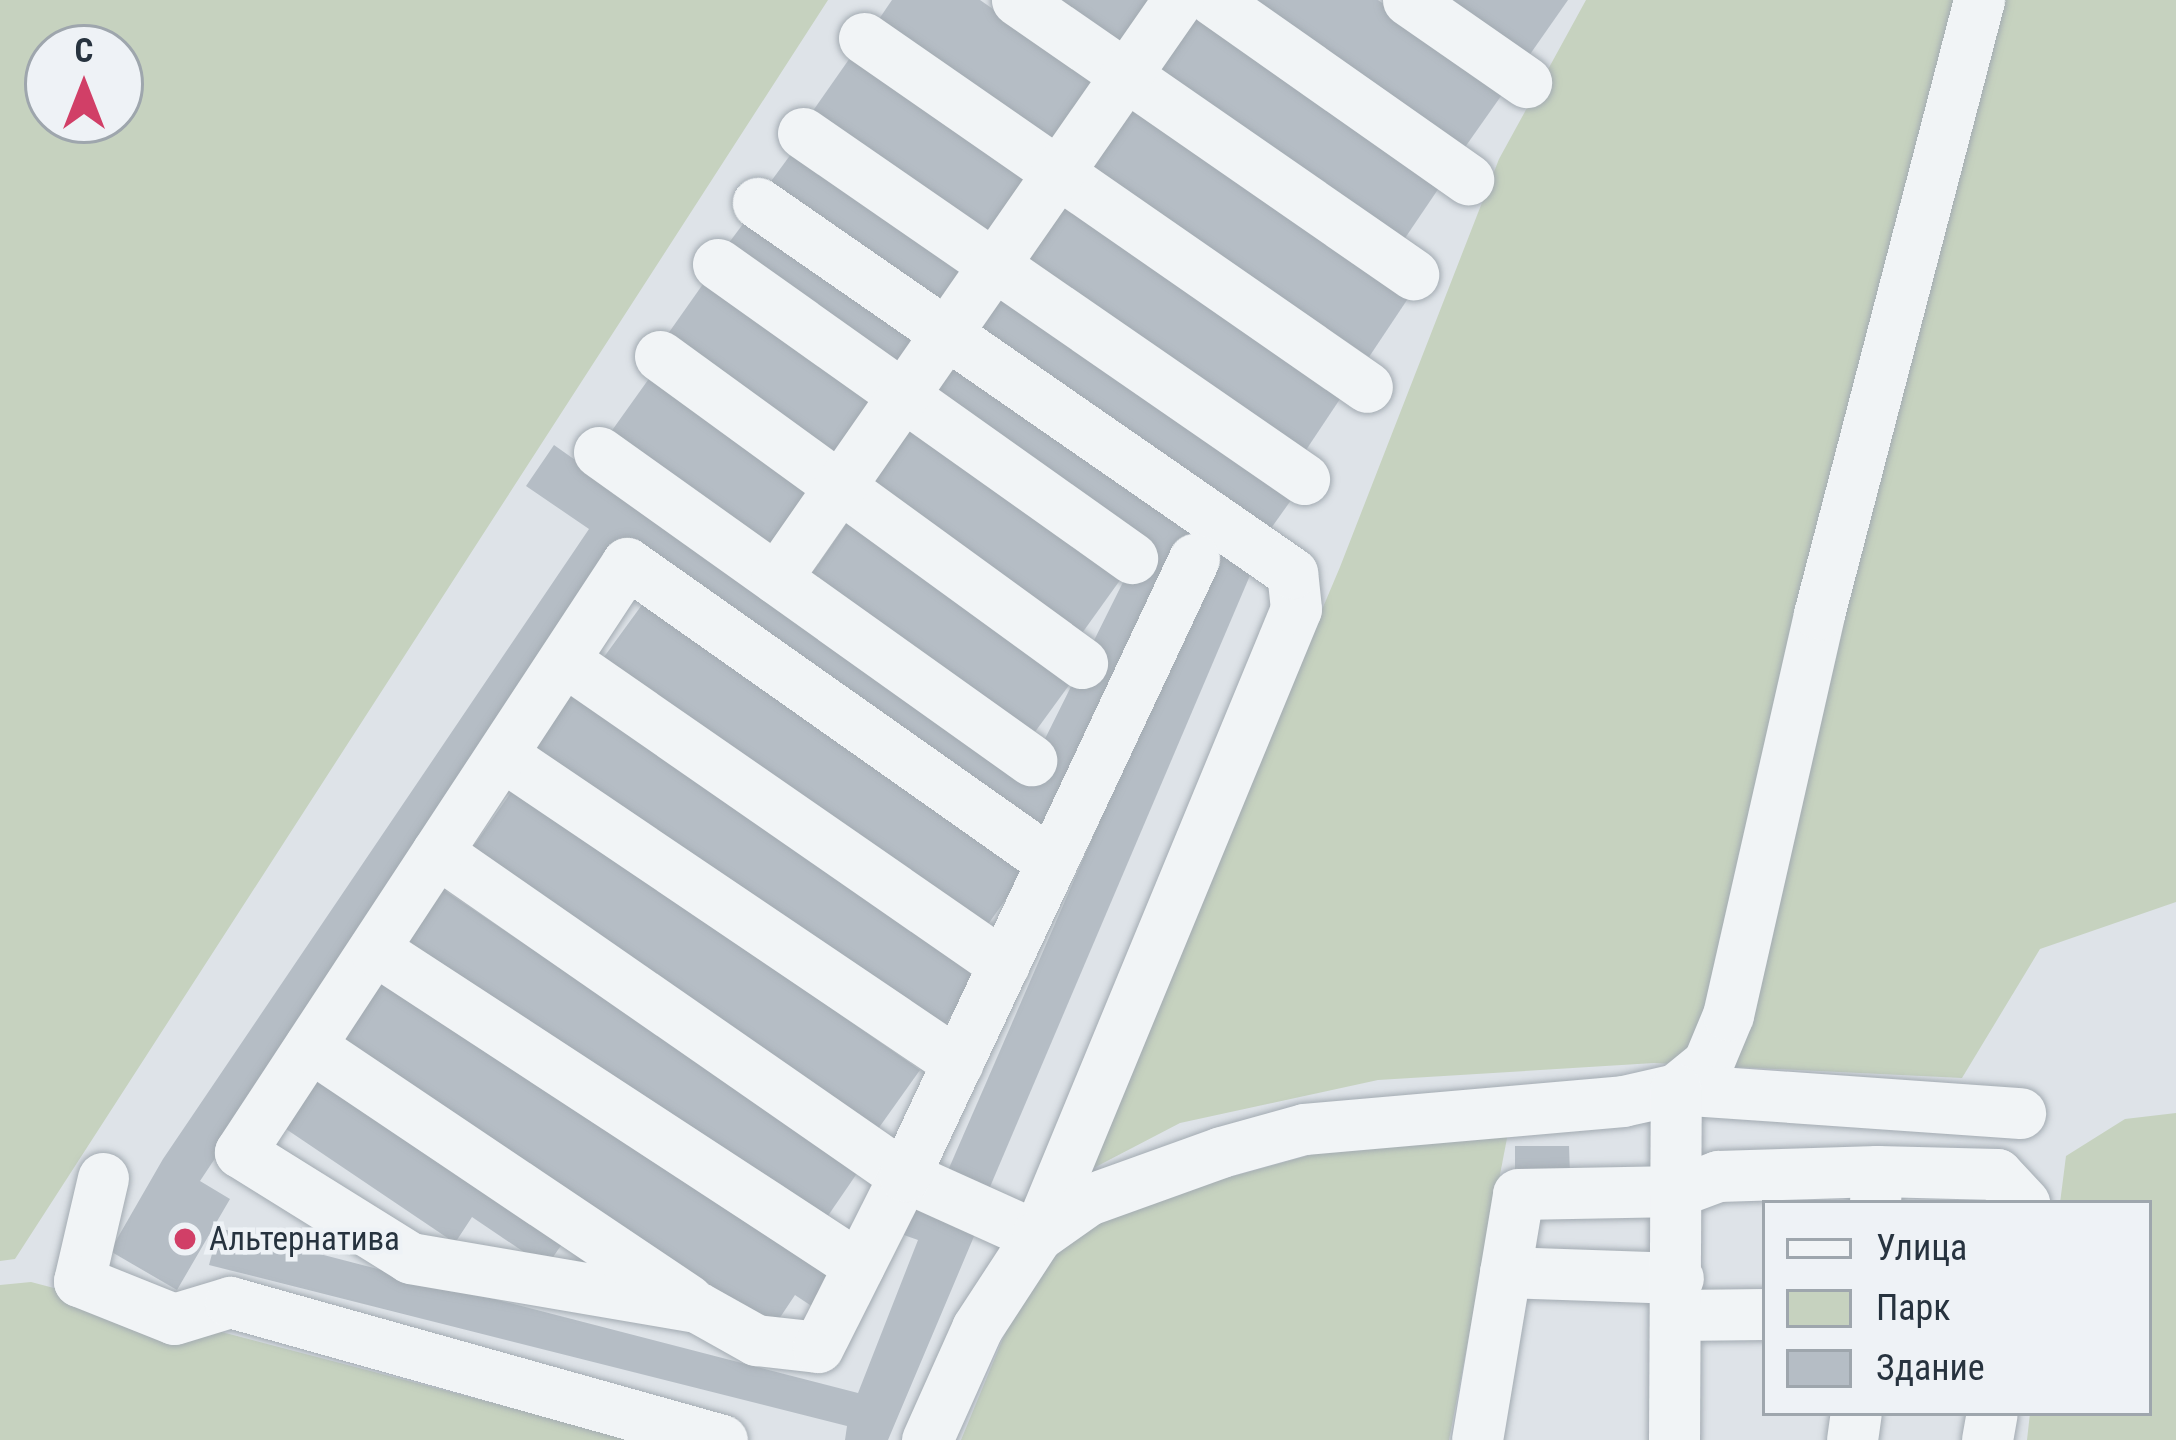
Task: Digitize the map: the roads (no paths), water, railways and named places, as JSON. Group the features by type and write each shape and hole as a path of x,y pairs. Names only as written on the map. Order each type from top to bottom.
{"street":[{"path":"1016,0 1412,274"},
{"path":"776,578 1178,0"},
{"path":"1213,0 1468,179"},
{"path":"1408,0 1526,82"},
{"path":"1676,1089 1708,1063 1727,1015 1819,614 1979,0"},
{"path":"864,38 1367,386"},
{"path":"803,133 1304,479"},
{"path":"758,202 950,328 1265,547 1292,573 1297,609 1037,1236 977,1328 928,1440"},
{"path":"718,264 1132,558"},
{"path":"659,356 1082,663"},
{"path":"599,452 1031,760"},
{"path":"310,1046 697,1306 756,1340 818,1347 958,1063 1194,559"},
{"path":"697,1306 410,1258 240,1152 628,563 1052,862"},
{"path":"564,660 1004,965"},
{"path":"502,754 958,1063"},
{"path":"437,853 904,1176 1037,1236"},
{"path":"374,949 859,1266"},
{"path":"1674,1440 1676,1089"},
{"path":"1037,1236 1088,1200 1145,1176 1304,1130 1623,1101 1676,1089 2020,1113"},
{"path":"1478,1440 1517,1194 1678,1191 1718,1176 1876,1187 1997,1174 2021,1200"},
{"path":"103,1178 79,1281 174,1319 230,1302 722,1440"},
{"path":"1504,1272 1762,1313"}],"place":[{"name":"Альтернатива","path":"185,1239"}]}
